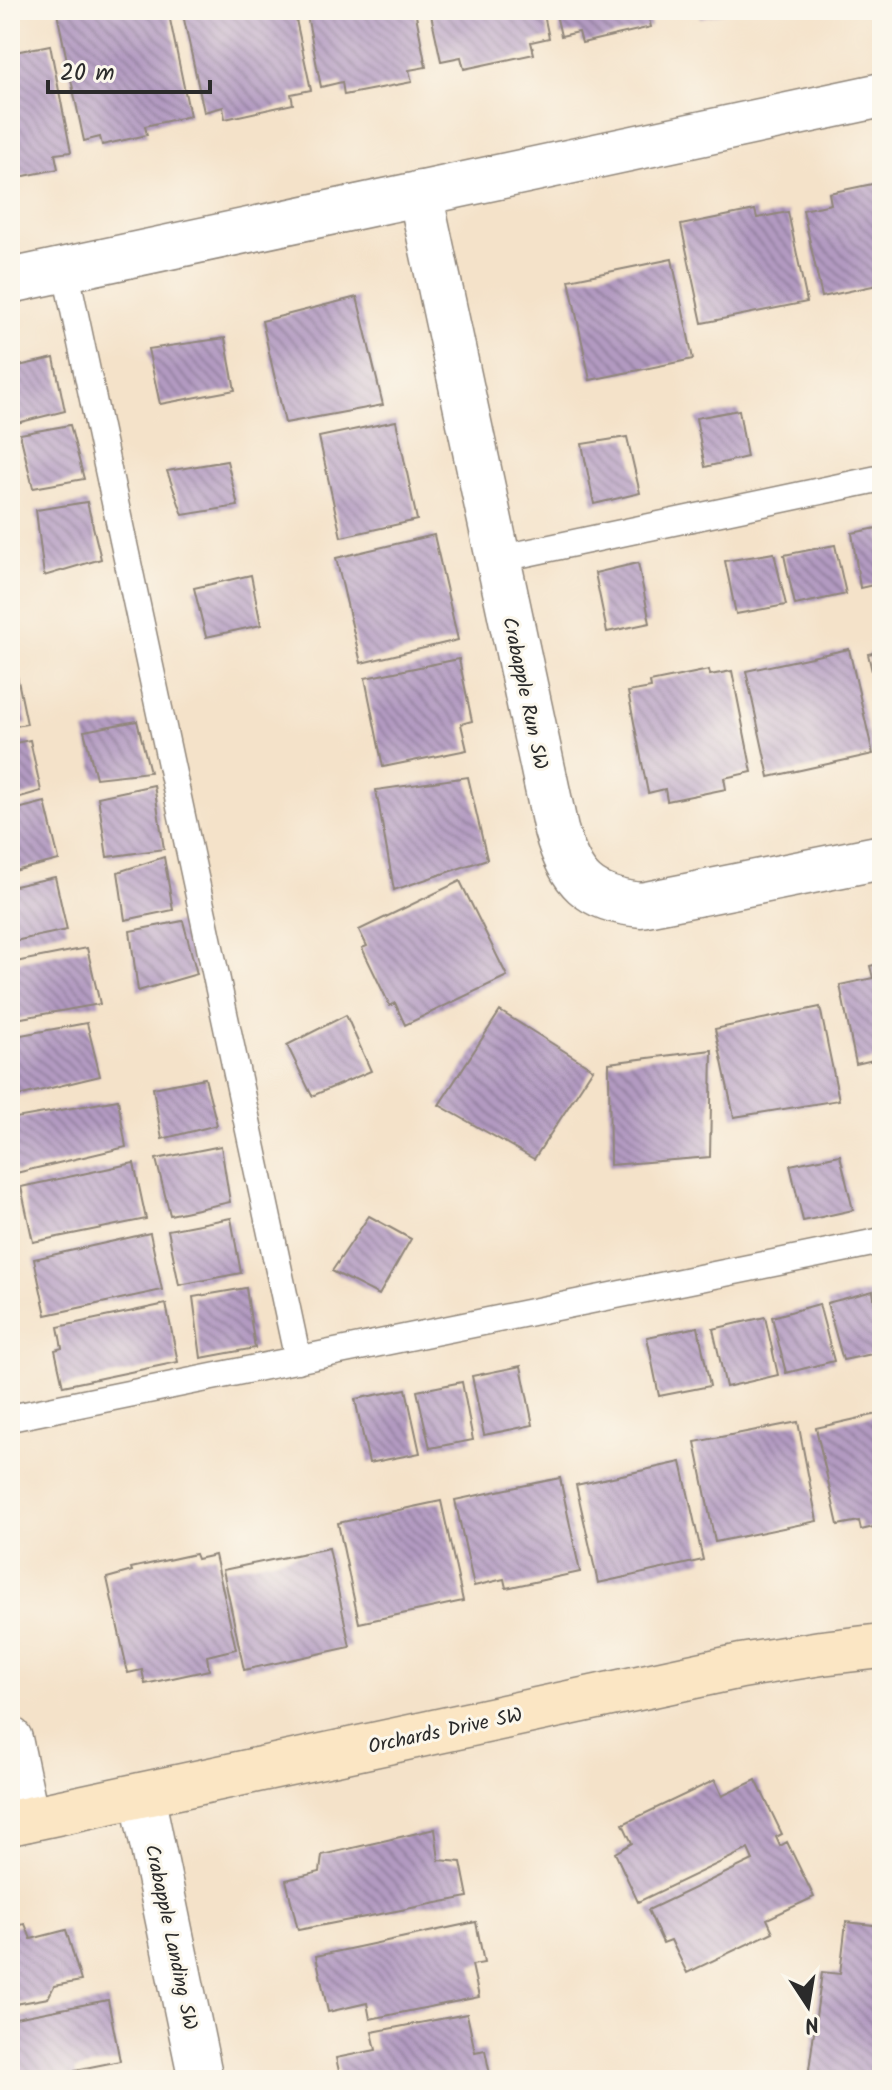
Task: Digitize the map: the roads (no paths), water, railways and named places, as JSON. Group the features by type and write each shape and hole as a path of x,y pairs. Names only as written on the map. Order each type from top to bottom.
{"street":[{"path":"10,281 882,95"},
{"name":"Crabapple Run SW","path":"420,193 562,852 575,874 594,893 616,902 641,905 882,857"},
{"name":"Orchards Drive SW","path":"19,1821 741,1666 882,1646"},
{"path":"10,1739 19,1821"},
{"name":"Crabapple Landing SW","path":"142,1795 201,2080"}],"lane":[{"path":"65,268 298,1360"},
{"path":"498,559 882,478"},
{"path":"10,1418 882,1241"}]}
